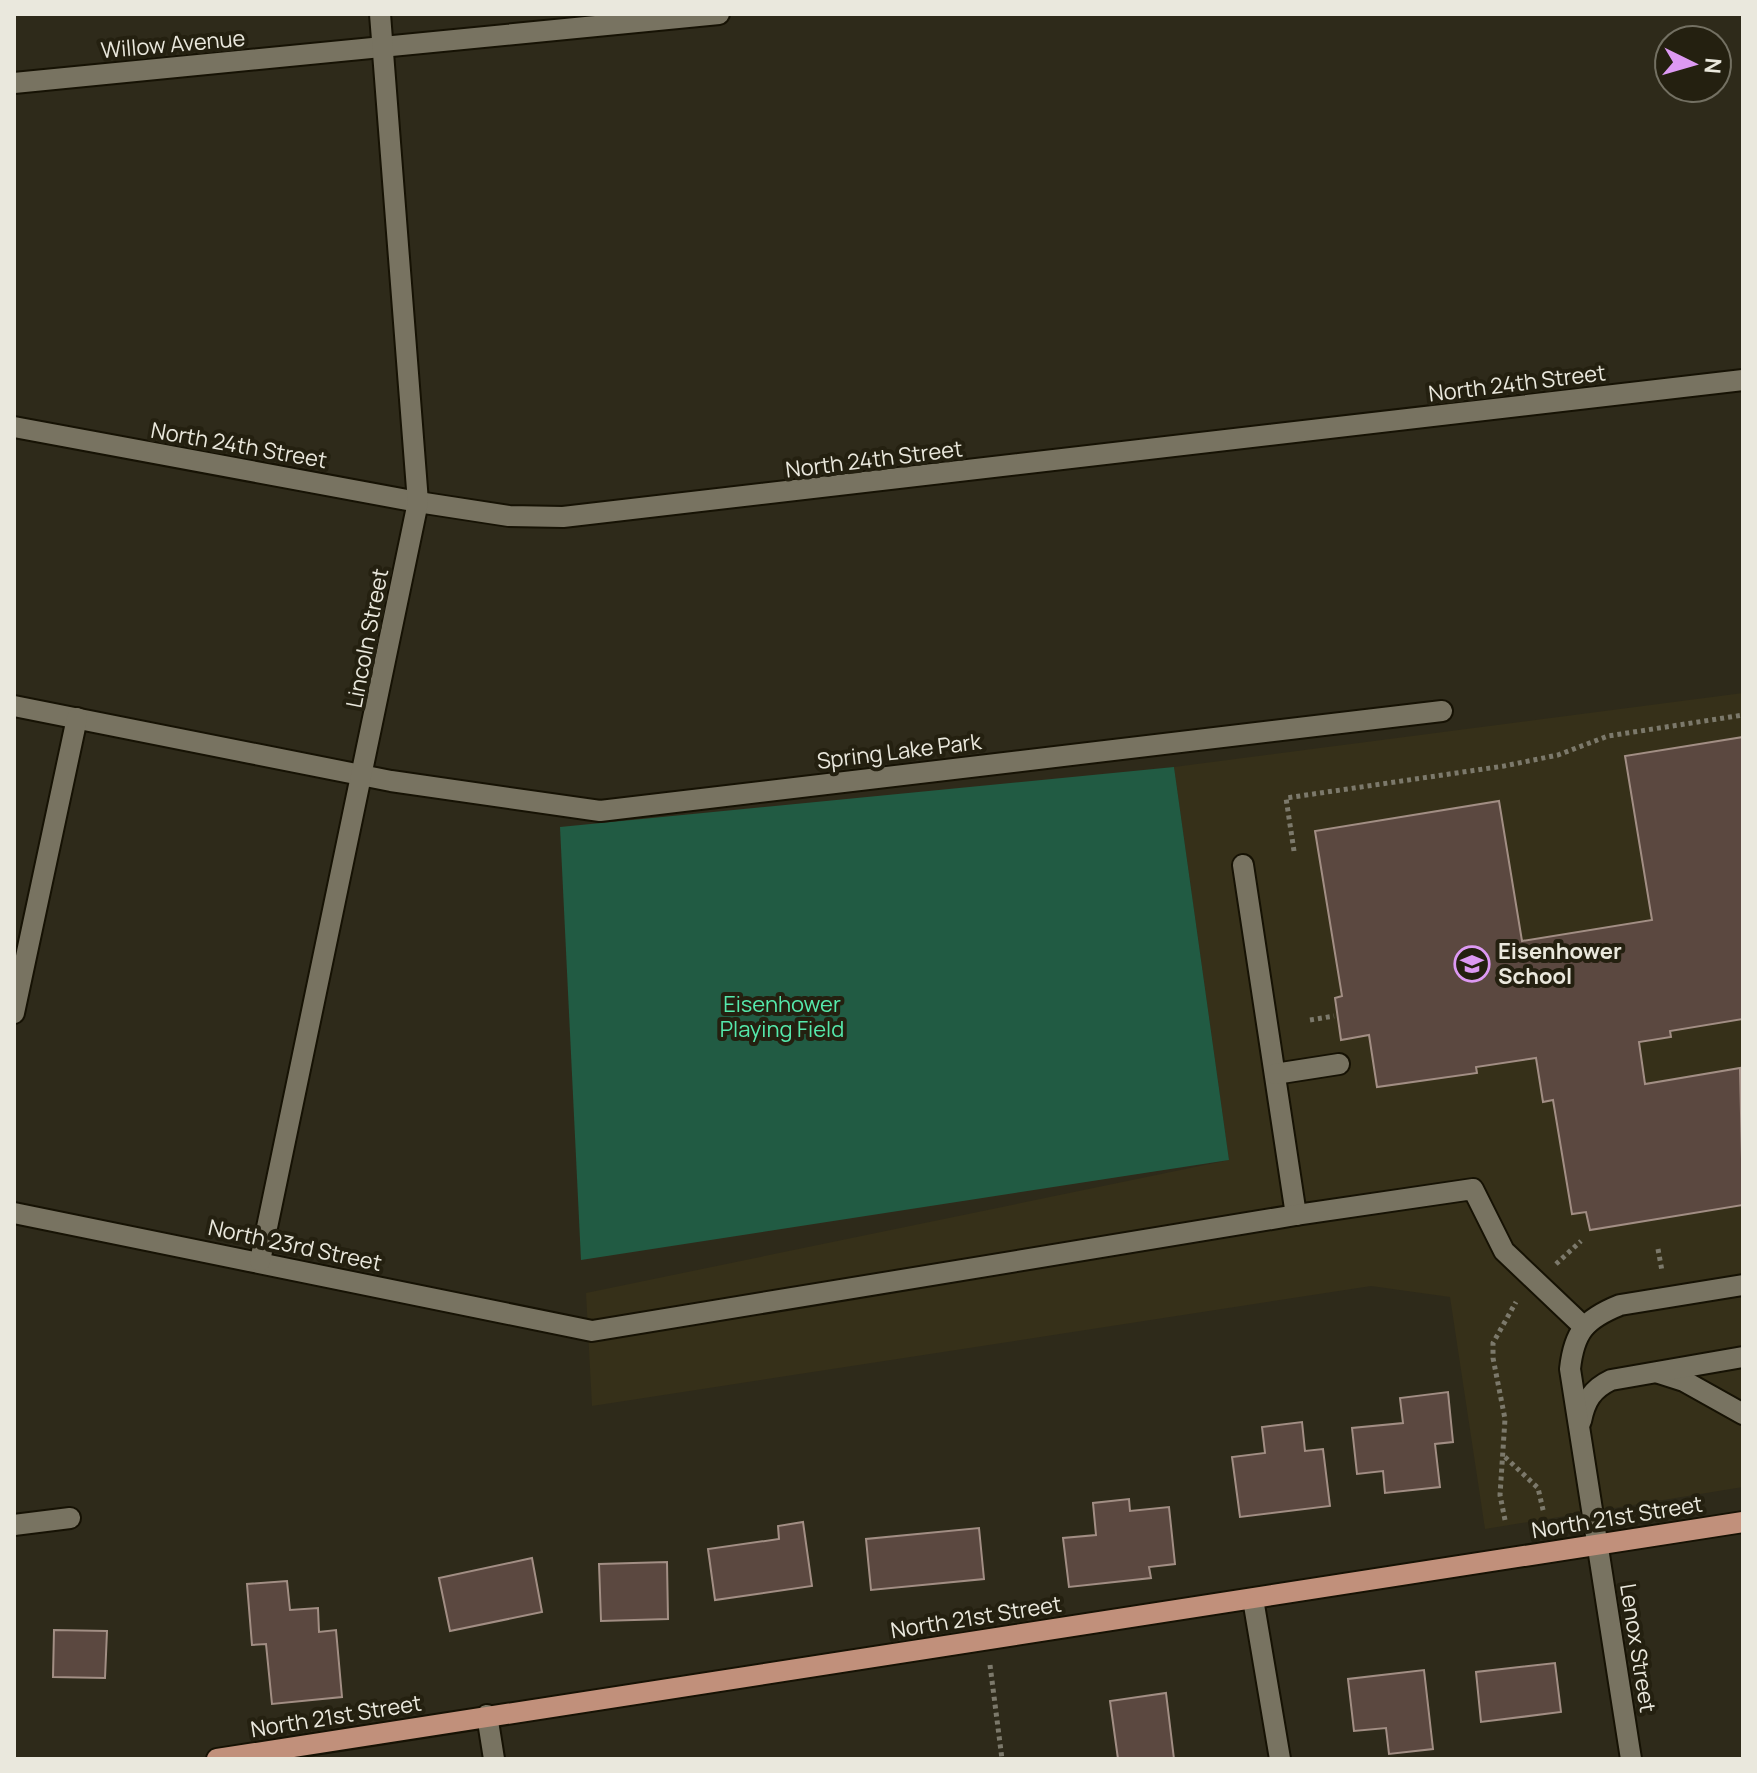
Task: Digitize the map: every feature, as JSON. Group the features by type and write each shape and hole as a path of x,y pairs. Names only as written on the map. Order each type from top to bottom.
{"main road":[{"name":"North 21st Street","path":"217,1759 1743,1522"}],"street":[{"name":"Lincoln Street","path":"260,1261 418,502 380,14"},
{"name":"Willow Avenue","path":"14,83 719,14"},
{"name":"North 24th Street","path":"14,427 509,516 599,515 1743,380"},
{"name":"Spring Lake Park","path":"14,706 363,775 600,811 1442,711"},
{"path":"14,1013 77,718"},
{"path":"1243,865 1296,1215"},
{"path":"1275,1074 1339,1064"},
{"name":"North 23rd Street","path":"14,1213 592,1331 1296,1215 1473,1189 1504,1251 1537,1282"},
{"path":"1537,1282 1584,1327 1601,1312 1620,1305 1743,1285"},
{"name":"Lenox Street","path":"1584,1327 1573,1342 1570,1369 1631,1759"},
{"path":"1580,1425 1585,1403 1596,1387 1611,1380 1743,1357"},
{"path":"1652,1372 1684,1381 1743,1414"},
{"path":"14,1525 70,1518"},
{"path":"1253,1599 1280,1759"},
{"path":"487,1715 494,1759"}],"path":[{"path":"1294,851 1286,798 1504,766 1558,755 1608,736 1743,715"},
{"path":"1310,1020 1334,1016"},
{"path":"1505,1520 1500,1495 1505,1419 1493,1343 1511,1307 1581,1241"},
{"path":"1504,1457 1538,1488 1544,1514"},
{"path":"986,1640 1002,1759"}],"shaded area":[{"name":"Eisenhower School","path":"1743,693 1743,1487 1485,1529 1450,1297 1371,1286 592,1406 586,1293 1229,1160 1174,767"}],"green space":[{"name":"Eisenhower Playing Field","path":"1174,767 1229,1160 581,1260 560,827"}],"building":[{"path":"1743,737 1743,1019 1670,1031 1671,1037 1639,1042 1645,1084 1740,1068 1743,1205 1590,1230 1586,1212 1572,1214 1553,1100 1543,1102 1536,1058 1476,1067 1477,1073 1377,1087 1369,1035 1341,1040 1335,998 1342,996 1315,831 1499,801 1522,941 1652,920 1625,756"},
{"path":"1448,1392 1453,1442 1435,1444 1440,1487 1385,1493 1383,1471 1357,1474 1352,1428 1403,1423 1400,1398"},
{"path":"1302,1422 1305,1451 1323,1449 1330,1506 1240,1517 1232,1457 1265,1453 1262,1427"},
{"path":"1129,1499 1130,1511 1169,1507 1175,1564 1149,1567 1151,1578 1069,1587 1063,1538 1096,1535 1093,1503"},
{"path":"803,1522 812,1586 715,1600 708,1549 779,1539 778,1526"},
{"path":"979,1528 984,1579 871,1590 866,1539"},
{"path":"532,1558 542,1612 450,1631 439,1578"},
{"path":"667,1562 668,1619 601,1621 599,1564"},
{"path":"287,1581 290,1610 318,1608 319,1632 336,1630 342,1697 272,1704 266,1644 252,1645 247,1584"},
{"path":"54,1630 107,1631 105,1678 53,1677"},
{"path":"1555,1663 1561,1712 1481,1722 1476,1672"},
{"path":"1424,1670 1433,1749 1389,1754 1386,1728 1354,1731 1348,1679"},
{"path":"1166,1693 1174,1759 1118,1759 1110,1701"}],"place":[{"name":"Eisenhower School","path":"1472,964"}]}
